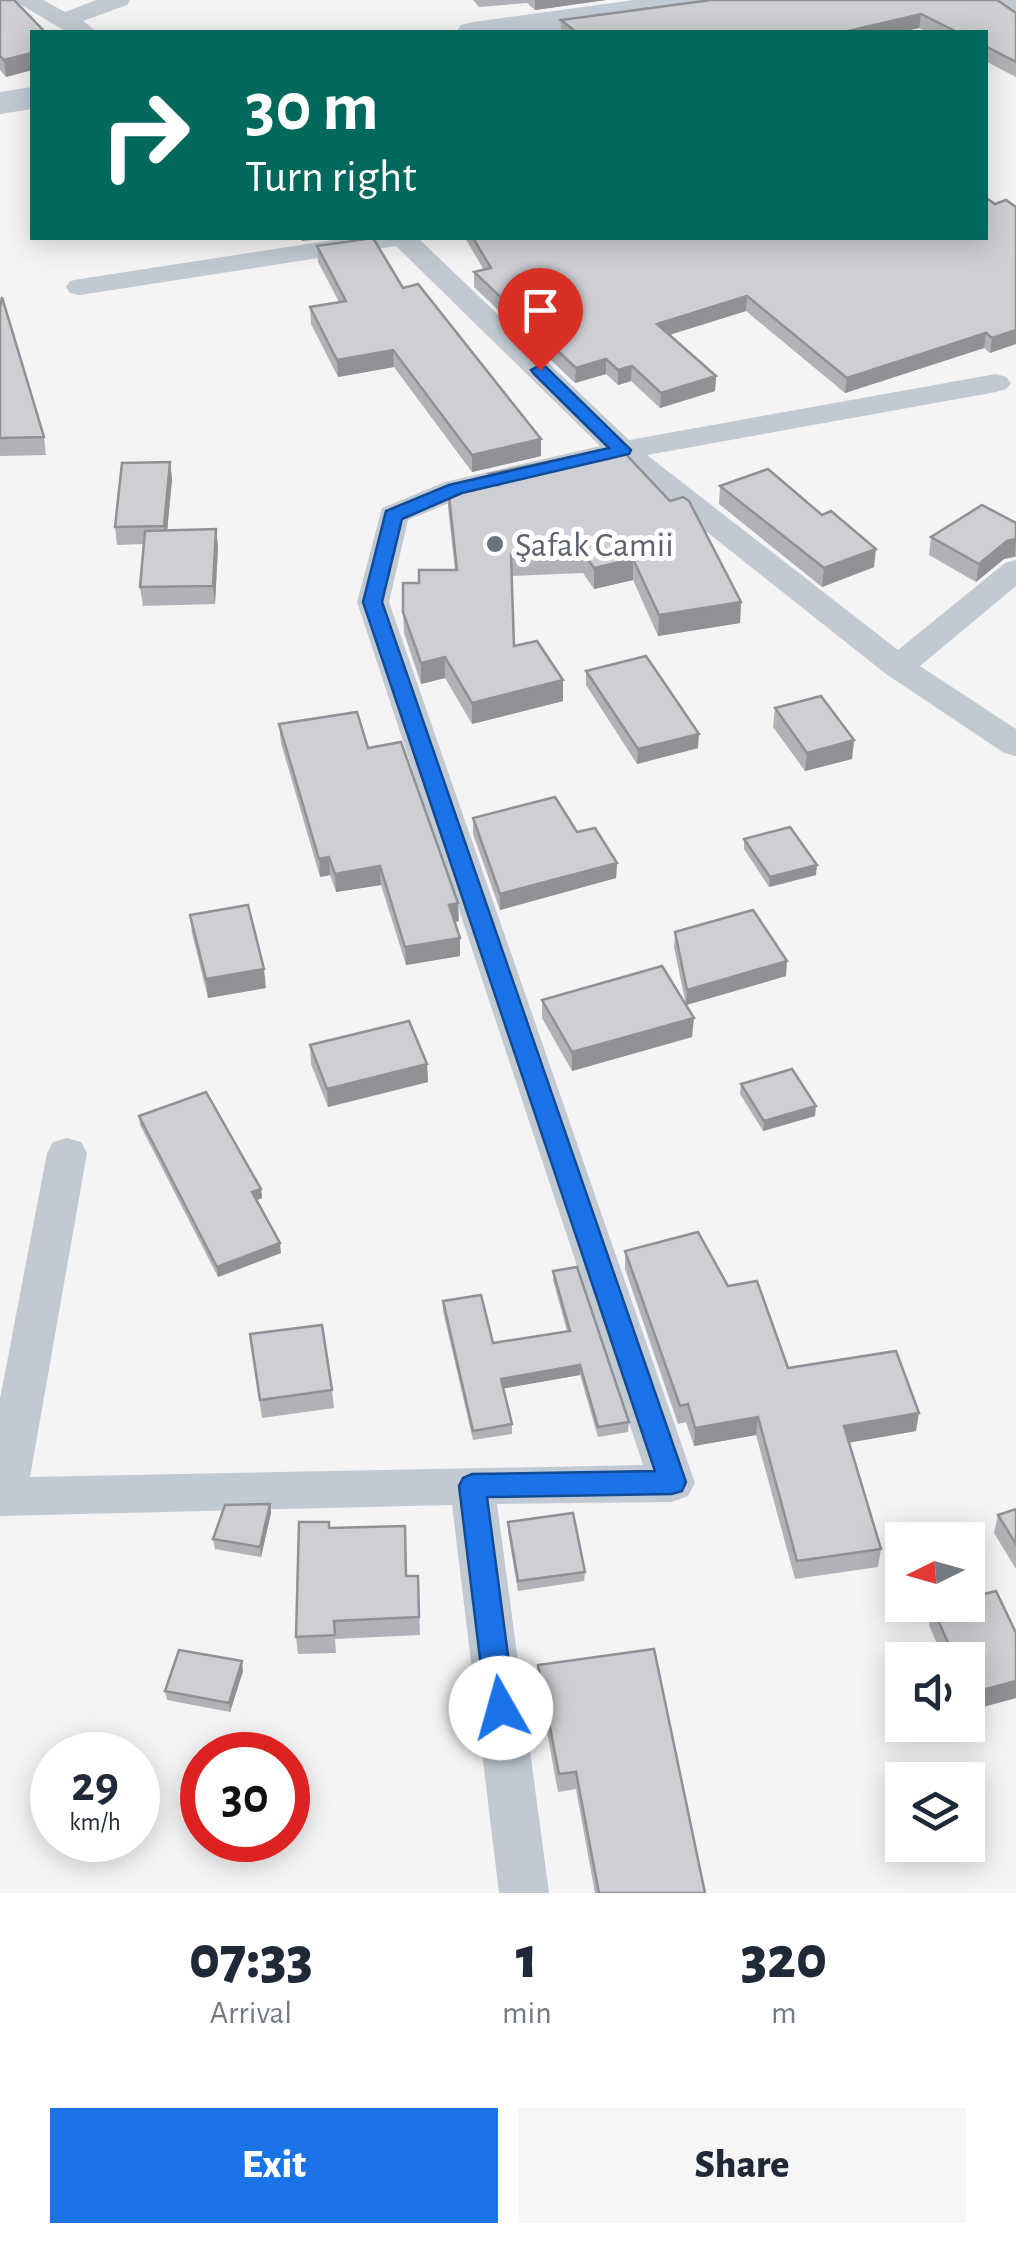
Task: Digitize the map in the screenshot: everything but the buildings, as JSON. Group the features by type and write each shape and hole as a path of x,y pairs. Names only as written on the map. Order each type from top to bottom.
{"street":[{"path":"25,0 74,27 118,0"},
{"path":"488,30 710,0"},
{"path":"1007,0 1016,7"},
{"path":"0,104 30,98"},
{"path":"80,287 387,240"},
{"path":"402,240 622,450 898,667 1016,745"},
{"path":"67,1153 2,1497 672,1482 372,602 393,516 456,489 622,450 996,383"},
{"path":"898,667 1016,570"},
{"path":"472,1486 524,1893"}],"place":[{"name":"Şafak Camii","path":"495,544"}],"route":[{"path":"501,1708 472,1486 672,1482 372,602 393,516 456,489 622,450 540,370"}]}
